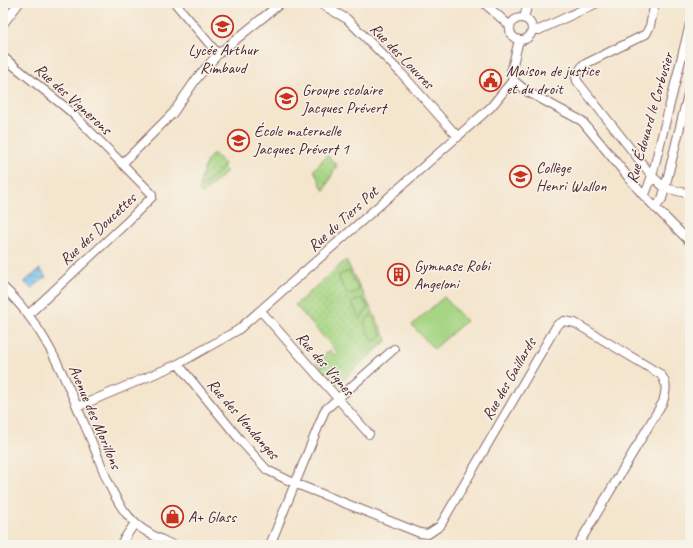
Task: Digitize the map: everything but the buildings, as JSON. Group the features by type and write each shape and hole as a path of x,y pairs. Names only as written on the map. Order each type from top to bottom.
{"street":[{"path":"3,24 19,3"},
{"path":"175,3 218,54"},
{"path":"122,164 174,113 197,78 218,54 281,3"},
{"name":"Rue des Louvres","path":"319,3 347,19 402,74 458,137"},
{"path":"484,3 510,26 513,36 519,40 528,38 533,29"},
{"path":"524,18 528,3"},
{"path":"533,29 539,30 597,3"},
{"path":"655,3 650,26 646,34 583,65 576,76 577,81 652,176 665,188 690,194"},
{"path":"510,26 517,18 524,18 530,22 533,29"},
{"name":"Rue Édouard le Corbusier","path":"643,195 652,176 690,24"},
{"path":"519,40 511,72 513,80 528,92 582,121 643,195 690,242"},
{"name":"Rue des Vignerons","path":"3,57 70,111 122,164"},
{"name":"Rue du Tiers Pot","path":"77,407 178,364 224,339 261,311 458,137 491,107 513,80"},
{"name":"Rue Édouard le Corbusier","path":"655,208 662,199 690,86"},
{"name":"Rue des Doucettes","path":"29,314 152,197 152,194 122,164"},
{"path":"690,204 688,210 690,210"},
{"name":"Avenue des Morillons","path":"3,287 29,314 54,357 77,407 113,494 135,523 149,534 173,545"},
{"name":"Rue des Vignes","path":"261,311 369,434"},
{"name":"Rue des Gaillards","path":"294,483 420,533 428,534 440,526 557,325 564,321 576,323 660,374 665,379 666,385 663,402 578,545"},
{"path":"270,545 325,410 394,349"},
{"name":"Rue des Vendanges","path":"178,364 241,441 267,470 294,483"},
{"path":"120,545 135,523"}],"green space":[{"path":"214,153 224,164 224,167 200,189 200,182 207,160"},
{"path":"327,155 337,165 324,191 314,170"},
{"path":"223,167 227,171 202,195 199,190"},
{"path":"346,260 387,340 336,386 320,369 328,361 321,367 316,362 330,350 334,355 337,352 295,305"},
{"path":"349,271 359,290 348,295 338,276"},
{"path":"444,297 466,321 434,349 412,325"},
{"path":"362,298 368,308 360,319 352,303"},
{"path":"371,315 382,337 373,341 364,324"}],"water":[{"path":"40,269 46,277 31,289 24,282"}],"place":[{"name":"Lycée Arthur Rimbaud","path":"223,26"},
{"name":"Maison de justice et du droit","path":"491,80"},
{"name":"Groupe scolaire Jacques Prévert","path":"286,99"},
{"name":"École maternelle Jacques Prévert 1","path":"238,140"},
{"name":"Collège Henri Wallon","path":"520,177"},
{"name":"Gymnase Robi Angeloni","path":"398,275"},
{"name":"A+ Glass","path":"173,517"}]}
